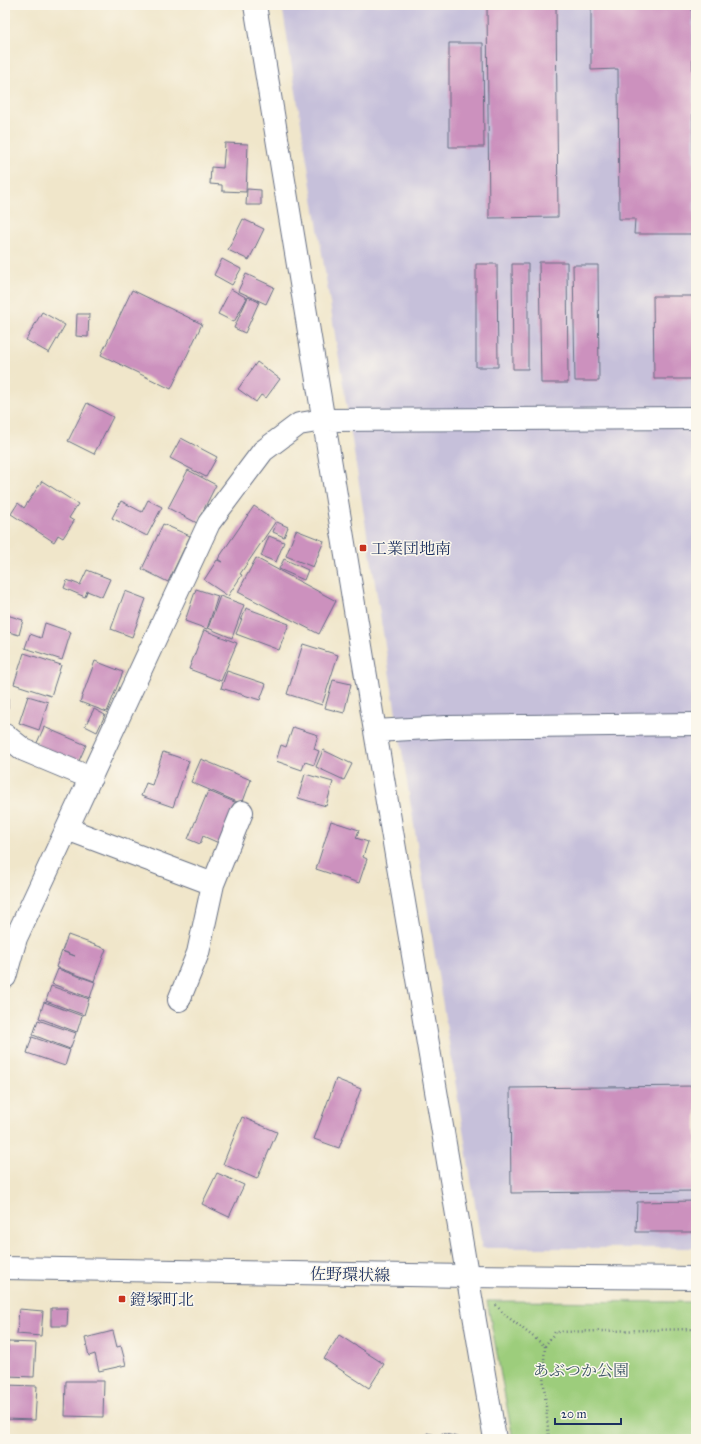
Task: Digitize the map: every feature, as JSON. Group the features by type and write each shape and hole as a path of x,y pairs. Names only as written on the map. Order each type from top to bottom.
{"street":[{"path":"255,5 375,731 495,1439"},
{"path":"5,977 16,938 209,523 263,451 299,424 323,420 696,418"},
{"path":"375,731 446,727 696,724"},
{"path":"5,735 24,750 91,778"},
{"path":"179,1000 198,953 213,884 242,812"},
{"path":"67,829 213,884"},
{"name":"佐野環状線","path":"5,1268 467,1276 696,1278"}],"path":[{"path":"494,1303 504,1314 545,1346"},
{"path":"549,1439 543,1374 545,1346 555,1332 696,1329"}],"shaded area":[{"path":"282,5 696,5 696,1248 482,1248"}],"green space":[{"name":"あぶつか公園","path":"487,1301 696,1302 696,1439 513,1439"}],"building":[{"path":"487,5 556,5 558,217 489,218"},
{"path":"591,5 692,5 694,234 634,234 635,219 619,219 618,69 591,70"},
{"path":"449,43 483,43 484,147 449,147"},
{"path":"225,143 248,144 246,192 222,191 222,185 210,184 211,167 223,168"},
{"path":"247,189 261,190 261,205 246,205"},
{"path":"243,219 264,229 249,260 228,250"},
{"path":"222,259 241,269 232,285 214,275"},
{"path":"539,262 567,262 568,383 541,383"},
{"path":"476,264 497,264 498,367 476,367"},
{"path":"512,264 528,264 528,369 513,369"},
{"path":"573,265 598,265 599,381 575,381"},
{"path":"246,274 274,287 266,304 238,291"},
{"path":"231,289 247,298 234,322 218,314"},
{"path":"132,290 202,324 171,389 101,355"},
{"path":"653,296 696,296 696,379 654,379"},
{"path":"248,297 259,302 245,333 234,328"},
{"path":"42,312 65,325 49,353 26,340"},
{"path":"77,314 89,314 88,337 76,336"},
{"path":"257,362 280,379 266,398 261,395 256,402 238,389"},
{"path":"87,403 113,417 94,454 68,441"},
{"path":"181,438 217,457 206,477 170,458"},
{"path":"188,470 216,485 197,523 168,508"},
{"path":"42,481 78,504 69,518 74,521 63,538 58,535 54,542 11,514 18,503 24,508"},
{"path":"148,500 162,507 147,536 112,518 121,501 142,512"},
{"path":"254,506 276,521 240,574 242,575 228,596 204,580 217,560 222,562 218,559"},
{"path":"277,522 288,527 284,537 273,532"},
{"path":"163,524 190,536 168,582 142,569"},
{"path":"296,530 324,541 313,567 286,556"},
{"path":"269,536 284,542 276,562 261,556"},
{"path":"256,558 336,601 319,634 238,592"},
{"path":"284,559 308,570 304,580 279,569"},
{"path":"87,570 110,579 102,597 87,591 85,597 64,588 67,580 80,585"},
{"path":"196,589 218,596 207,629 185,621"},
{"path":"125,591 146,599 132,637 111,629"},
{"path":"220,596 244,605 232,638 208,628"},
{"path":"246,608 289,624 279,650 236,634"},
{"path":"7,615 23,620 19,635 5,631"},
{"path":"45,623 71,632 62,660 25,648 30,634 41,638"},
{"path":"204,630 237,643 221,681 189,669"},
{"path":"303,644 338,655 322,705 287,694"},
{"path":"24,653 61,665 51,696 14,684"},
{"path":"95,661 123,672 107,712 80,702"},
{"path":"227,671 266,684 260,700 221,688"},
{"path":"333,680 351,684 344,713 325,708"},
{"path":"28,696 48,702 39,730 19,723"},
{"path":"5,697 8,698 8,708 5,708"},
{"path":"94,709 105,715 97,732 85,726"},
{"path":"44,727 86,745 78,763 36,745"},
{"path":"293,727 318,735 314,749 319,751 314,765 305,762 302,770 276,761 281,745 286,747"},
{"path":"323,750 352,764 344,780 316,767"},
{"path":"163,752 189,761 173,807 141,796 146,783 152,785"},
{"path":"201,759 251,780 242,804 191,782"},
{"path":"305,774 333,782 326,806 298,798"},
{"path":"208,791 237,803 221,844 203,836 200,844 188,839"},
{"path":"331,821 359,830 356,838 368,842 363,857 367,859 359,883 316,869"},
{"path":"68,935 106,949 94,981 56,967"},
{"path":"58,969 95,982 90,998 52,984"},
{"path":"51,986 89,999 84,1015 46,1001"},
{"path":"44,1002 82,1016 77,1032 39,1018"},
{"path":"38,1020 76,1033 70,1049 33,1035"},
{"path":"32,1037 70,1050 65,1066 27,1053"},
{"path":"336,1079 361,1089 339,1148 314,1139"},
{"path":"696,1086 696,1191 511,1193 510,1088"},
{"path":"242,1117 277,1132 257,1179 223,1164"},
{"path":"217,1173 244,1185 229,1217 202,1204"},
{"path":"696,1201 696,1232 636,1232 637,1202"},
{"path":"51,1308 68,1308 67,1326 51,1326"},
{"path":"19,1309 43,1311 41,1336 17,1334"},
{"path":"113,1331 117,1347 121,1346 126,1365 99,1371 95,1354 89,1356 85,1338"},
{"path":"339,1335 384,1364 369,1388 324,1359"},
{"path":"8,1342 36,1343 34,1377 7,1376"},
{"path":"66,1381 104,1381 103,1417 65,1416"},
{"path":"5,1385 37,1386 35,1420 5,1419"},
{"path":"427,1433 441,1436 442,1433 465,1439 425,1439"}],"place":[{"name":"工業団地南","path":"363,548"},
{"name":"鐙塚町北","path":"122,1299"}]}
